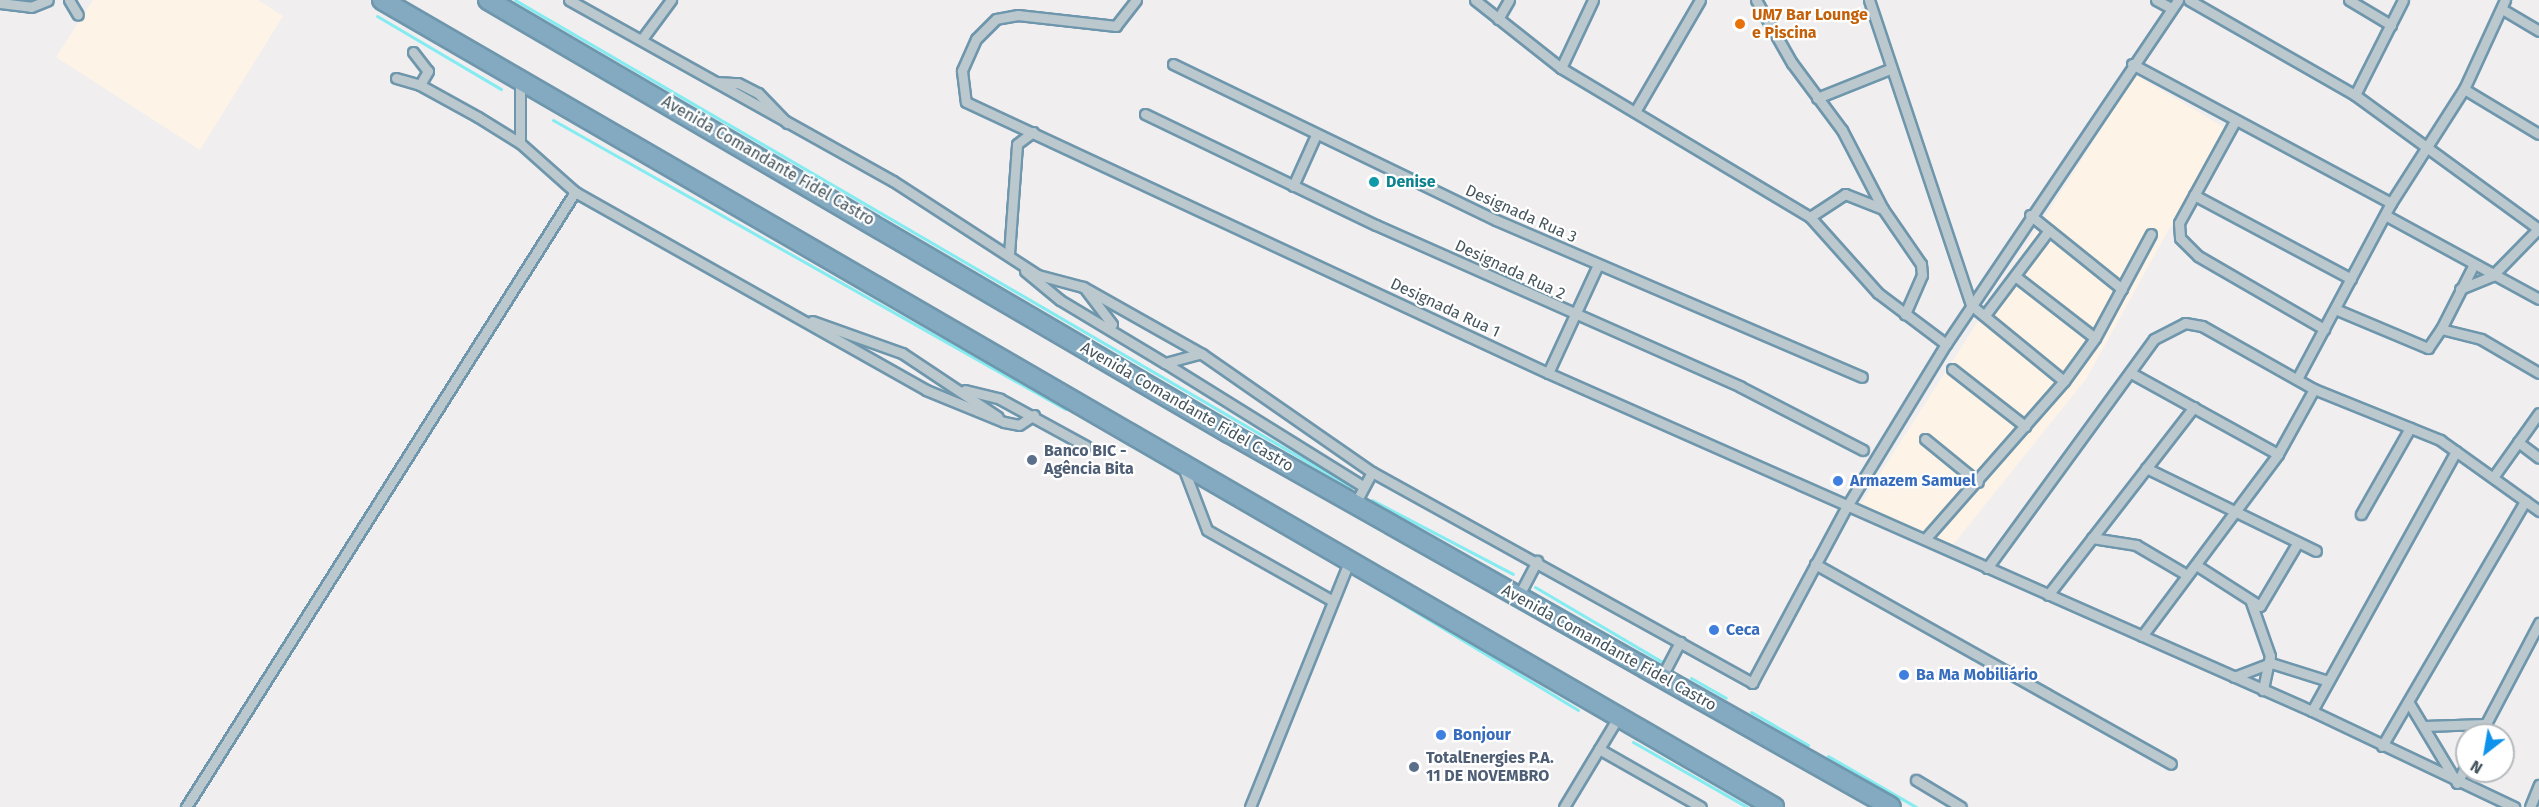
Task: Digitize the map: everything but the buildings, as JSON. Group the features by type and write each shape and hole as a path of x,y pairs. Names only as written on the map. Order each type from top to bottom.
{"highway":[{"path":"382,0 1181,461 1774,807"},
{"name":"Avenida Comandante Fidel Castro","path":"488,0 1355,504 1891,807"}],"street":[{"path":"0,3 31,7 48,0"},
{"path":"69,0 78,15"},
{"path":"569,0 642,39 787,123 1006,252 1038,274 1083,287 1202,354 1372,472 1537,561 1752,683 1847,506 1946,344 2030,215 2178,0"},
{"path":"642,39 671,0"},
{"name":"Designada Rua 1","path":"1136,0 1116,26 1018,15 986,26 962,71 962,94 970,105 1033,132 1548,373 1847,506 1926,538 1987,568 2312,711 2455,782"},
{"path":"1475,0 1561,68 1636,110 1810,217 1857,271 1905,314 1946,344"},
{"path":"1498,20 1509,0"},
{"path":"1561,68 1593,0"},
{"path":"1636,110 1700,0"},
{"path":"1756,0 1817,98 1842,130 1883,209 1923,269 1905,314"},
{"path":"1869,0 1890,69 1971,305 2064,381"},
{"path":"2156,0 2171,9"},
{"path":"2189,0 2355,95 2427,145 2538,229 2492,276 2460,289"},
{"path":"2349,0 2391,25"},
{"path":"2355,95 2403,0"},
{"path":"2297,379 2391,203 2464,88 2504,4 2539,31"},
{"path":"413,52 428,71 420,85"},
{"name":"Designada Rua 3","path":"1173,64 1315,137 1598,265 1862,377"},
{"path":"2132,64 2391,203"},
{"path":"1817,98 1890,69"},
{"path":"396,78 420,85 520,143 575,192 926,390 1004,422 1019,425 1034,415"},
{"path":"520,81 520,143"},
{"path":"2464,88 2539,134"},
{"name":"Designada Rua 2","path":"1145,114 1293,186 1574,316 1741,387 1863,450"},
{"path":"2235,121 2178,224 2184,247 2324,329"},
{"path":"1006,252 1017,144 1033,132"},
{"path":"1293,186 1315,137"},
{"path":"186,807 575,192"},
{"path":"1810,217 1845,194 1883,209"},
{"path":"2194,195 2351,279"},
{"path":"2030,215 2122,289"},
{"path":"2385,216 2473,266 2539,299"},
{"path":"1985,315 2049,230"},
{"path":"1926,538 1978,482 2064,381 2095,338 2151,234"},
{"path":"1006,252 1040,286 1116,329 1165,363 1364,487"},
{"path":"1548,373 1598,265"},
{"path":"2335,309 2428,348 2441,329 2473,266"},
{"path":"2014,276 2095,338"},
{"path":"1083,287 1116,329"},
{"path":"797,317 902,353 960,389 1004,422"},
{"path":"1987,568 2162,331 2194,323 2314,389 2410,428 2456,451 2494,476 2539,512"},
{"path":"2441,329 2491,342 2539,373"},
{"path":"1165,363 1179,355 1202,354"},
{"path":"1952,369 2025,426"},
{"path":"2131,373 2278,453"},
{"path":"960,389 1034,415 1086,446"},
{"path":"2142,636 2237,512 2278,453 2314,389"},
{"path":"2048,595 2194,407"},
{"path":"2494,476 2539,413"},
{"path":"2361,514 2410,428"},
{"path":"1926,439 1978,482"},
{"path":"2518,442 2539,458"},
{"path":"2312,711 2456,451"},
{"path":"1181,461 1207,530 1331,600"},
{"path":"2146,468 2316,552"},
{"path":"1355,504 1372,472"},
{"path":"2382,746 2525,501"},
{"path":"2092,538 2136,545 2187,575"},
{"path":"2196,565 2251,602 2268,601 2298,542"},
{"path":"1250,807 1331,600 1350,560"},
{"path":"1518,597 1537,561"},
{"path":"1815,564 2171,764"},
{"path":"2251,602 2271,663 2263,690"},
{"path":"2486,723 2539,623"},
{"path":"1661,678 1680,642"},
{"path":"2234,677 2271,663 2328,681"},
{"path":"2409,702 2455,780"},
{"path":"1563,807 1619,716"},
{"path":"2424,726 2455,725"},
{"path":"1599,749 1701,807"},
{"path":"1916,780 1961,807"},
{"name":"Designada Rua 1","path":"2457,783 2514,807"},
{"path":"2530,807 2539,785"}],"shaded area":[{"path":"93,0 258,0 283,16 200,150 56,57"},
{"path":"2136,75 2225,128 2086,379 1952,546 1860,505"}],"waterway":[{"path":"515,0 1351,487"},
{"path":"377,16 501,89"},
{"path":"553,120 1065,409"},
{"path":"1127,443 1172,469"},
{"path":"1372,500 1513,574"},
{"path":"1365,581 1578,710"},
{"path":"1535,587 1664,663"},
{"path":"1691,678 1726,698"},
{"path":"1751,712 1808,745"},
{"path":"1633,742 1747,807"},
{"path":"1828,756 1916,807"}],"place":[{"name":"UM7 Bar Lounge e Piscina","path":"1740,24"},
{"name":"Denise","path":"1374,182"},
{"name":"Banco BIC - Agência Bita","path":"1032,460"},
{"name":"Armazem Samuel","path":"1838,481"},
{"name":"Ceca","path":"1714,630"},
{"name":"Ba Ma Mobiliário","path":"1904,675"},
{"name":"Bonjour","path":"1441,735"},
{"name":"TotalEnergies P.A. 11 DE NOVEMBRO","path":"1414,767"}]}
